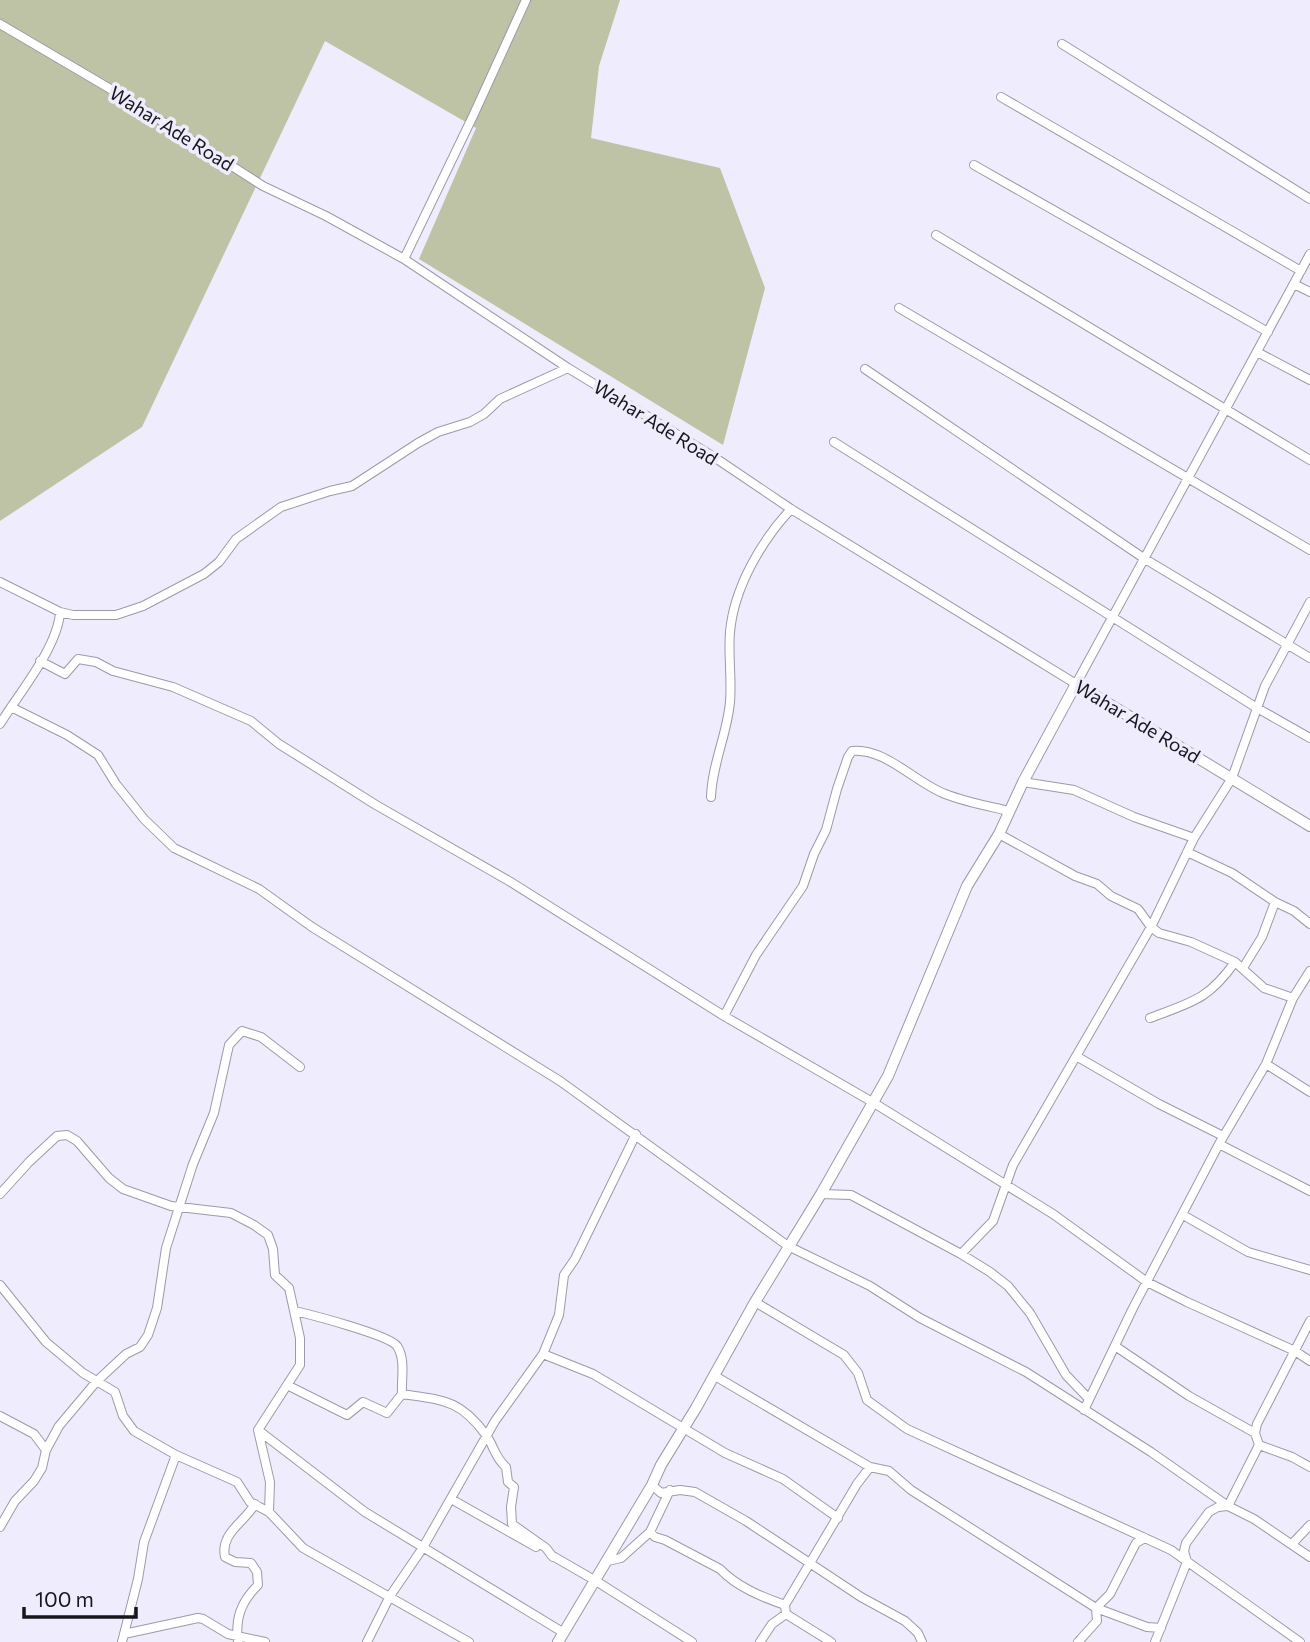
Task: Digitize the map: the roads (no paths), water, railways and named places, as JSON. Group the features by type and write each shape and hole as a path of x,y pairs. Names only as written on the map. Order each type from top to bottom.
{"street":[{"path":"404,259 526,0"},
{"name":"Wahar Ade Road","path":"0,24 124,97 263,186 326,216 404,259 568,368 713,457 790,509 1310,826"},
{"path":"1062,44 1310,199"},
{"path":"1001,97 1301,271"},
{"path":"974,165 1268,331"},
{"path":"936,235 1310,460"},
{"path":"258,1430 365,1512 561,1638 715,1376 788,1245 874,1103 888,1076 967,886 999,834 1023,782 1310,254"},
{"path":"1294,284 1310,292"},
{"path":"899,308 1310,550"},
{"path":"1257,352 1310,380"},
{"path":"0,582 60,612 95,617 116,615 143,606 204,575 219,562 236,539 281,507 352,486 438,432 470,422 484,414 500,399 568,368"},
{"path":"865,369 1145,559 1310,658"},
{"path":"834,442 1310,738"},
{"path":"711,797 714,766 729,712 730,635 740,589 770,535 790,509"},
{"path":"961,1254 993,1221 1013,1165 1151,927 1194,838 1233,778 1265,686 1310,602"},
{"path":"0,724 52,643 59,626 60,612"},
{"path":"40,661 65,674 78,659 96,662 113,671 173,687 251,721 279,744 376,805 509,881 724,1016 874,1103 1053,1214 1147,1282 1295,1351 1310,1362"},
{"path":"10,707 67,735 98,754 116,784 144,819 174,848 259,890 312,927 560,1081 788,1245 870,1286 920,1318 1026,1372 1310,1557"},
{"path":"724,1016 756,955 803,886 814,854 826,831 837,789 852,751 862,750 877,754 944,794 1009,811"},
{"path":"1023,782 1074,790 1116,810 1194,838"},
{"path":"999,834 1074,876 1097,884 1111,896 1138,909 1159,933 1191,942 1235,962 1264,988 1293,998"},
{"path":"1187,852 1232,873 1275,902 1294,911 1310,924"},
{"path":"1243,968 1262,937 1275,902"},
{"path":"1150,1018 1211,991 1235,962"},
{"path":"1084,1410 1221,1140 1266,1063 1293,998 1310,971"},
{"path":"0,1527 15,1501 42,1468 46,1450 59,1426 96,1381 126,1354 140,1347 148,1335 157,1308 166,1248 178,1207 214,1113 229,1045 242,1031 261,1037 299,1067"},
{"path":"1076,1056 1310,1191"},
{"path":"1266,1063 1310,1092"},
{"path":"367,1642 390,1596 422,1549 486,1436 543,1354 559,1315 564,1275 636,1134"},
{"path":"0,1194 57,1136 67,1135 78,1141 109,1178 123,1189 178,1207 231,1213 268,1235 273,1249 275,1275 289,1288 300,1338 300,1365 258,1430 270,1482 269,1512"},
{"path":"821,1194 851,1195 961,1254 1008,1286 1030,1312 1066,1376 1089,1399"},
{"path":"1183,1215 1248,1252 1310,1270"},
{"path":"0,1285 46,1342 96,1381 115,1392 123,1416 134,1431 176,1455 237,1482 250,1502 269,1512 303,1548 469,1642"},
{"path":"755,1302 844,1355 858,1373 867,1400 907,1429 1171,1550 1300,1642"},
{"path":"287,1385 347,1415 363,1402 387,1413 402,1394 402,1359 396,1343 374,1333 355,1330 295,1311"},
{"path":"1228,1506 1259,1445 1255,1433 1262,1413 1310,1321"},
{"path":"1115,1346 1189,1396 1255,1433"},
{"path":"543,1354 593,1374 725,1453 783,1479 838,1518"},
{"path":"715,1376 870,1467 889,1471 911,1490 1096,1608 1147,1627 1161,1628"},
{"path":"402,1394 441,1400 460,1407 486,1436 498,1460 506,1467 508,1482 514,1487 512,1524 546,1548 553,1557"},
{"path":"0,1416 34,1434 46,1450"},
{"path":"1259,1445 1310,1467"},
{"path":"176,1455 144,1542 123,1638 198,1618 237,1639 265,1642"},
{"path":"760,1642 785,1610 870,1467"},
{"path":"652,1485 662,1493 670,1490 695,1492 812,1563 861,1597 905,1621 918,1633 922,1642"},
{"path":"608,1561 621,1558 650,1532 670,1490"},
{"path":"451,1499 596,1581 678,1638 692,1642"},
{"path":"237,1639 240,1607 258,1585 257,1572 251,1563 235,1562 225,1557 223,1547 227,1536 250,1513 255,1504"},
{"path":"1155,1642 1187,1562 1184,1551 1186,1543 1209,1512 1217,1507 1228,1506"},
{"path":"1292,1544 1310,1525"},
{"path":"650,1532 720,1569 831,1642"},
{"path":"1078,1642 1097,1621 1096,1608 1110,1594 1136,1542 1145,1538"}]}
